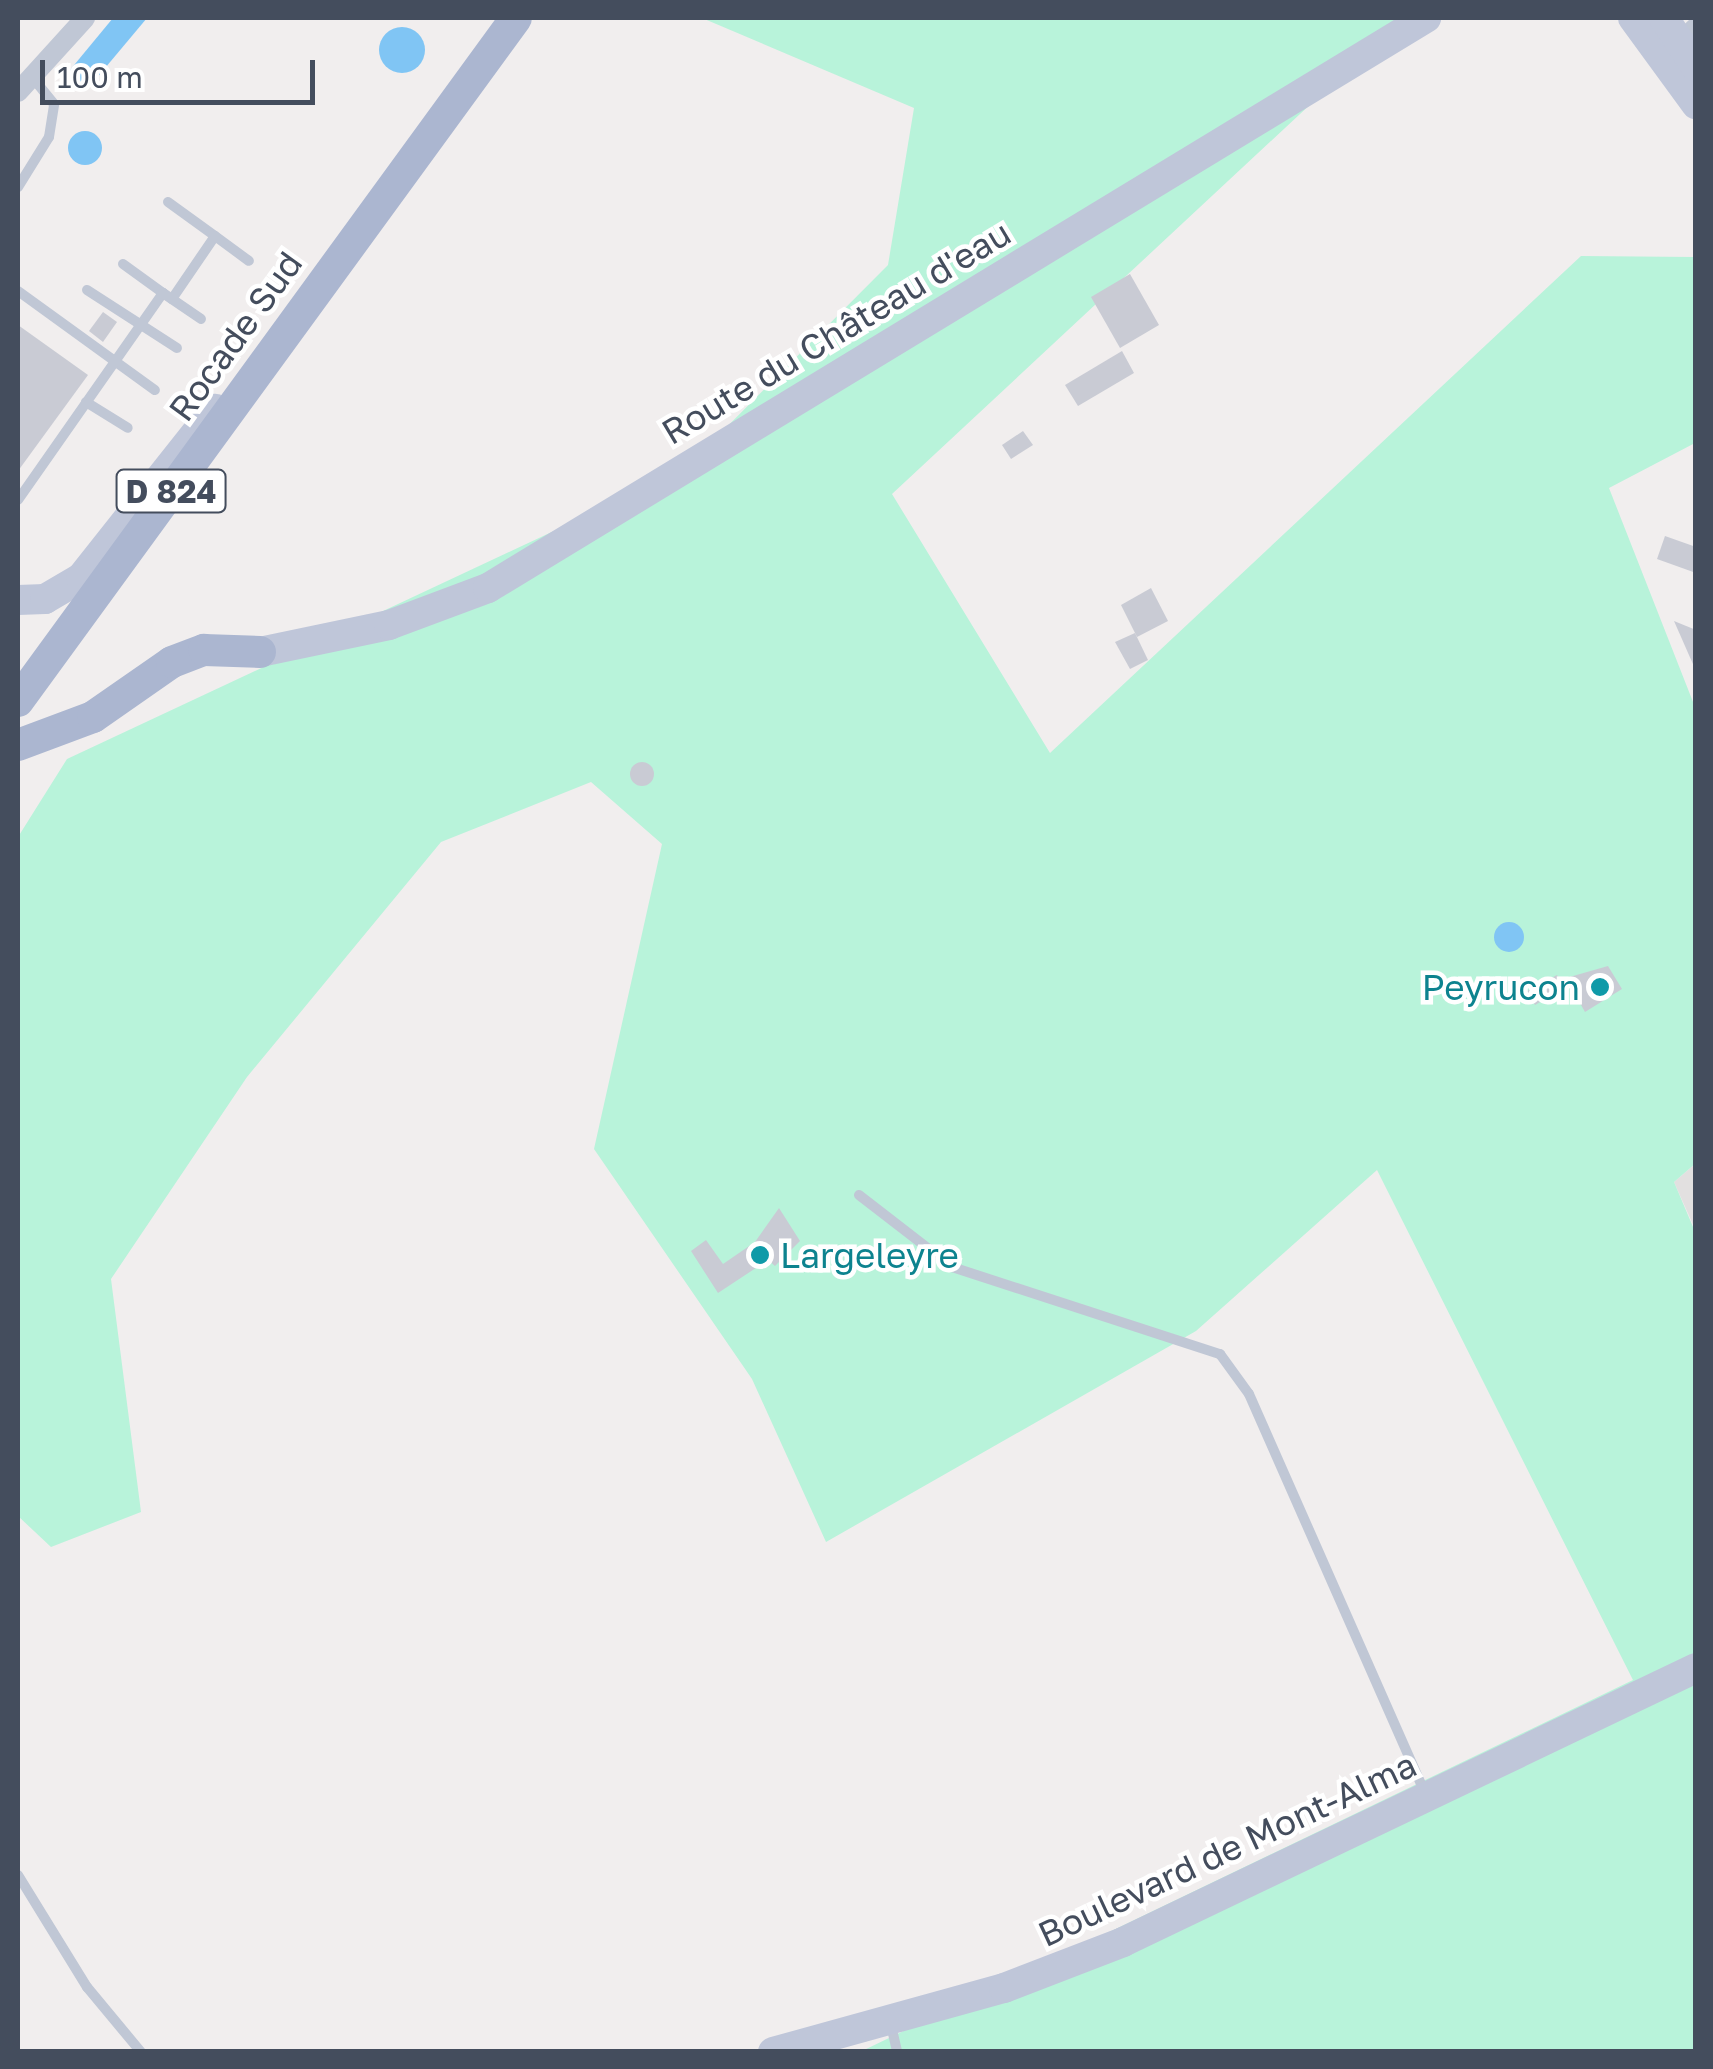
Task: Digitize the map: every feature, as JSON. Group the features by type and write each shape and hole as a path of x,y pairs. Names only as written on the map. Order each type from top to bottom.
{"main road":[{"name":"Rocade Sud","path":"18,701 516,18"},
{"path":"18,745 93,717 172,662 204,650 260,652"}],"street":[{"path":"25,85 85,18"},
{"name":"Route du Château d'eau","path":"260,652 389,625 488,588 1426,18"},
{"path":"1633,18 1679,42 1696,104"},
{"path":"18,600 45,599 81,578 324,282"},
{"name":"Boulevard de Mont-Alma","path":"772,2052 1093,1955 1428,1799 1696,1668"}],"lane":[{"path":"18,187 52,120 54,104 25,85"},
{"path":"168,202 249,261"},
{"path":"18,500 140,326 215,236"},
{"path":"122,264 202,320"},
{"path":"87,290 177,348"},
{"path":"18,291 155,390"},
{"path":"86,402 128,428"},
{"path":"859,1195 952,1267 1220,1354 1249,1394 1428,1799"},
{"path":"18,1875 87,1987 141,2052"},
{"path":"890,2019 896,2052"}],"shaded area":[{"path":"1695,1164 1695,1229 1674,1182"}],"green space":[{"path":"702,18 1403,18 892,494 1050,753 1581,256 1695,257 1695,443 1609,488 1695,707 1696,1163 1674,1182 1696,1234 1695,2051 862,2051 1633,1680 1377,1170 1196,1331 826,1542 752,1379 594,1149 662,844 591,782 441,842 247,1077 111,1279 141,1512 51,1547 18,1516 18,837 67,759 684,470 888,265 914,108"}],"water":[{"path":"113,18 147,18 90,86 78,87 70,70"},
{"path":"402,27 418,34 425,50 418,66 402,73 386,66 379,50 386,34"},
{"path":"85,131 97,136 102,148 97,160 85,165 73,160 68,148 73,136"},
{"path":"1509,922 1523,931 1524,937 1515,951 1509,952 1495,943 1494,937 1503,923"}],"building":[{"path":"1130,274 1159,325 1120,348 1091,297"},
{"path":"103,312 117,322 103,342 89,331"},
{"path":"18,325 88,375 18,471"},
{"path":"1122,351 1134,373 1078,406 1065,385"},
{"path":"1023,431 1033,445 1011,459 1002,445"},
{"path":"1665,536 1696,547 1696,573 1657,559"},
{"path":"1151,588 1168,621 1137,637 1121,605"},
{"path":"1674,621 1696,630 1696,671"},
{"path":"1135,633 1148,660 1130,669 1115,642"},
{"path":"642,762 651,765 651,783 642,786 633,783 630,774 633,765"},
{"name":"Peyrucon","path":"1608,966 1622,989 1585,1012 1566,978"},
{"path":"1557,975 1565,988 1535,1005 1527,991"},
{"name":"Largeleyre","path":"779,1208 800,1241 775,1266 768,1260 718,1293 691,1251 706,1240 723,1264 755,1242"}],"place":[{"name":"Peyrucon","path":"1600,987"},
{"name":"Largeleyre","path":"760,1255"}]}
